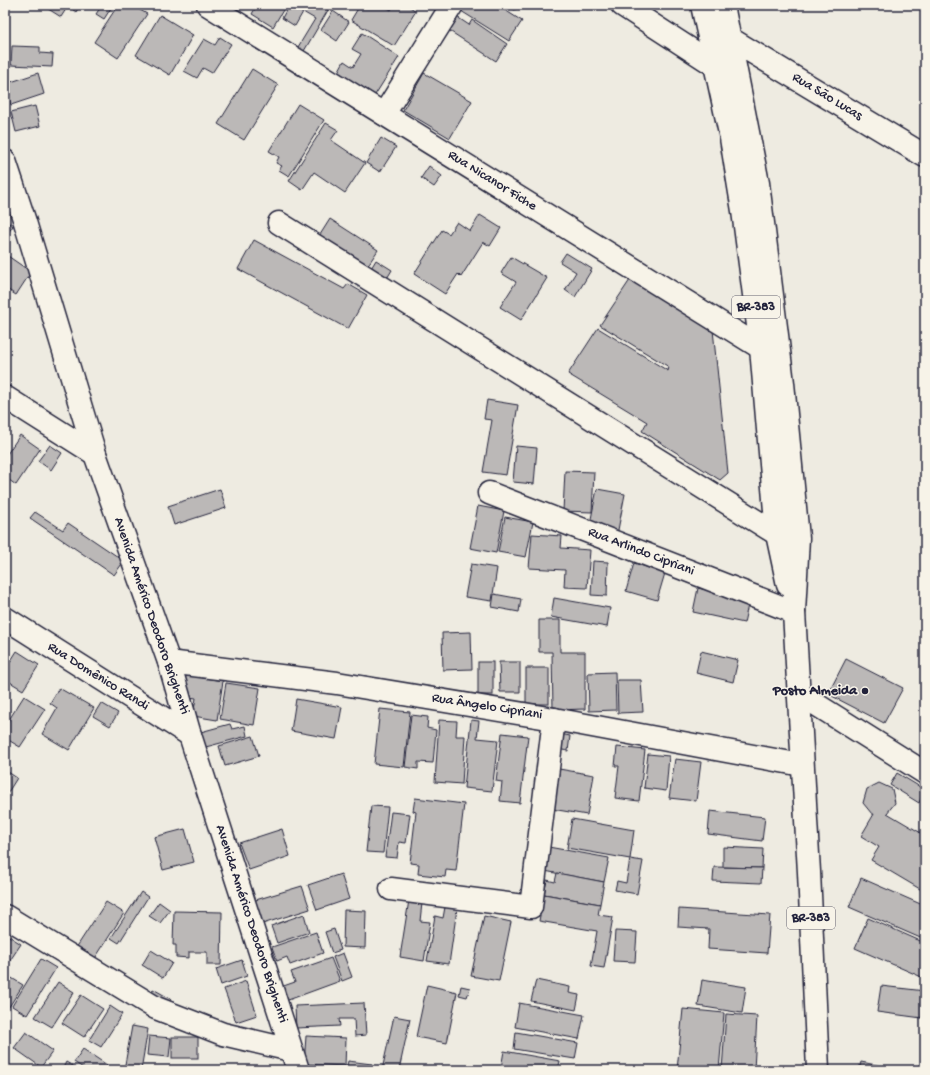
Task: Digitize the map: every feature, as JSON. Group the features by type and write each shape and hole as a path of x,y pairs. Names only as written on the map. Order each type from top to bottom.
{"street":[{"name":"Rua Nicanor Fiche","path":"208,5 384,114 770,347"},
{"path":"384,114 452,5"},
{"path":"622,5 716,66"},
{"name":"BR-383","path":"702,5 731,138 743,211 770,347 798,538 794,612 818,1070"},
{"name":"BR-383","path":"723,5 758,183 770,347 777,534 794,612"},
{"name":"Rua São Lucas","path":"729,38 925,156"},
{"name":"Avenida Américo Deodoro Brighenti","path":"5,161 25,222 95,454 169,662 190,735 294,1060"},
{"path":"5,209 25,222"},
{"path":"279,223 777,534"},
{"path":"5,397 95,454"},
{"name":"Rua Arlindo Cipriani","path":"488,493 794,612"},
{"name":"Rua Domênico Randi","path":"5,618 190,735"},
{"name":"Rua Ângelo Cipriani","path":"169,662 338,683 554,719 802,765"},
{"path":"798,693 925,773"},
{"path":"391,889 531,907 554,719"},
{"path":"5,916 156,1008 294,1060"}],"building":[{"path":"42,5 80,5 76,12 68,6 61,17"},
{"path":"95,5 113,5 104,19 96,14 100,8"},
{"path":"118,5 137,5 135,7 147,14 118,58 94,42"},
{"path":"257,5 286,5 273,27 252,14"},
{"path":"289,5 331,5 304,51 298,47 315,19 303,12 295,26 282,18"},
{"path":"360,5 383,5 391,10 393,5 407,5 416,11 394,46 351,20"},
{"path":"465,5 497,5 522,21 509,41 461,11"},
{"path":"507,5 518,5 515,10"},
{"path":"333,11 349,22 337,41 321,30"},
{"path":"160,15 193,35 170,75 136,55"},
{"path":"457,17 469,25 472,20 507,44 496,61 448,30"},
{"path":"362,33 399,57 375,95 338,72 344,61 353,67 361,54 352,49"},
{"path":"220,37 231,44 212,73 203,68 197,78 184,71 204,39 215,45"},
{"path":"12,46 40,47 40,53 53,54 52,67 11,65"},
{"path":"252,69 278,85 244,140 218,124"},
{"path":"38,73 44,94 11,105 5,84"},
{"path":"424,73 472,101 450,138 403,110"},
{"path":"298,104 324,120 289,176 279,170 282,166 276,163 279,157 269,151"},
{"path":"35,106 40,126 16,132 11,112"},
{"path":"326,123 338,130 331,140 365,163 345,193 314,172 302,190 289,181"},
{"path":"381,138 396,147 380,172 366,163"},
{"path":"429,166 442,176 434,187 421,178"},
{"path":"480,215 501,228 490,246 483,242 461,277 458,274 445,294 414,274 442,230 449,234 457,222 470,231"},
{"path":"330,219 378,250 366,268 318,238"},
{"path":"5,220 13,226 5,237"},
{"path":"254,240 344,289 348,284 367,295 348,329 238,269"},
{"path":"566,253 592,269 575,297 565,290 576,272 560,262"},
{"path":"5,254 31,272 16,295 5,288"},
{"path":"511,257 547,278 521,320 500,307 516,282 501,273"},
{"path":"376,260 392,270 386,280 370,270"},
{"path":"632,277 713,330 728,473 720,480 642,431 647,422 568,374 598,328 668,371 669,367 600,325"},
{"path":"487,400 518,405 506,475 483,472 492,420 484,419"},
{"path":"20,435 40,449 16,485 5,477 5,457"},
{"path":"50,445 62,453 51,470 38,461"},
{"path":"516,446 537,448 534,484 513,482"},
{"path":"565,471 594,472 592,512 563,511"},
{"path":"220,489 226,508 174,525 168,506"},
{"path":"597,489 625,494 617,535 589,529"},
{"path":"478,506 504,511 496,553 470,548"},
{"path":"35,512 63,530 68,523 124,561 114,575 30,518"},
{"path":"505,517 533,522 526,557 498,552"},
{"path":"532,534 562,536 561,548 590,550 587,588 564,587 565,570 529,568"},
{"path":"593,561 608,562 607,596 591,595"},
{"path":"634,563 665,573 657,600 626,591"},
{"path":"471,564 497,568 492,601 465,597"},
{"path":"698,588 749,600 744,623 693,612"},
{"path":"494,594 521,599 519,612 492,607"},
{"path":"554,598 610,608 607,627 551,617"},
{"path":"539,620 560,620 560,652 585,652 585,709 553,710 552,652 539,652"},
{"path":"471,632 472,669 443,670 442,633"},
{"path":"17,651 39,665 23,690 5,679 5,670"},
{"path":"701,651 738,660 733,682 696,673"},
{"name":"Posto Almeida","path":"846,659 903,688 884,723 828,694"},
{"path":"478,662 493,662 493,695 478,695"},
{"path":"499,662 520,662 520,692 500,692"},
{"path":"526,668 549,668 549,704 526,704"},
{"path":"615,672 616,710 589,711 588,673"},
{"path":"186,675 223,681 217,720 193,716 196,698 182,696"},
{"path":"617,680 641,680 643,712 618,713"},
{"path":"226,683 260,688 254,725 220,719"},
{"path":"59,688 94,708 69,750 42,734 57,708 50,703"},
{"path":"24,696 45,709 20,747 5,738 5,726"},
{"path":"296,699 342,707 336,739 291,731"},
{"path":"101,703 118,713 110,726 93,716"},
{"path":"380,709 410,712 404,767 374,764"},
{"path":"411,715 428,717 427,728 436,730 433,763 418,762 418,769 405,767"},
{"path":"439,720 457,721 456,736 465,736 462,784 435,782"},
{"path":"471,720 479,721 477,738 498,740 492,791 464,788"},
{"path":"230,724 232,729 245,726 247,736 202,748 197,733"},
{"path":"502,733 528,736 520,803 500,801 502,782 496,781"},
{"path":"560,734 570,736 568,751 557,749"},
{"path":"253,736 259,756 225,766 219,746"},
{"path":"617,747 645,750 639,801 615,798 619,766 615,766"},
{"path":"648,754 669,756 666,791 644,788"},
{"path":"675,759 701,762 696,801 669,798"},
{"path":"559,769 594,775 587,815 552,809"},
{"path":"5,770 17,778 5,797"},
{"path":"897,773 925,790 919,803 890,785"},
{"path":"879,783 892,789 895,803 887,813 921,833 925,827 925,892 871,860 879,847 861,836 874,814 872,814 863,803 867,789"},
{"path":"415,798 464,804 456,871 446,870 445,877 418,874 419,864 410,863 416,812 413,811"},
{"path":"371,806 388,807 383,853 366,852"},
{"path":"710,811 765,817 762,841 708,834"},
{"path":"391,812 410,814 406,843 399,842 397,858 385,857"},
{"path":"572,819 634,830 630,859 567,848"},
{"path":"185,829 194,862 163,870 154,837"},
{"path":"282,829 290,856 249,870 239,843"},
{"path":"543,846 609,858 604,882 539,870"},
{"path":"723,847 763,849 762,868 723,867"},
{"path":"630,859 643,861 637,894 615,890 617,881 626,883"},
{"path":"714,867 762,868 761,883 713,881"},
{"path":"557,873 604,882 600,904 544,894 547,880 555,882"},
{"path":"341,874 349,899 317,910 308,885"},
{"path":"861,878 925,906 925,940 849,907"},
{"path":"302,886 310,909 256,926 249,902"},
{"path":"141,892 148,897 119,943 111,938"},
{"path":"544,894 600,904 598,915 613,917 604,968 591,966 597,931 539,921"},
{"path":"409,900 422,903 420,921 430,922 424,961 400,957"},
{"path":"106,902 124,913 94,960 76,948"},
{"path":"159,902 170,910 160,923 149,916"},
{"path":"445,907 457,909 449,964 427,961 435,916 443,918"},
{"path":"679,909 770,915 767,953 708,949 709,929 678,927"},
{"path":"344,910 366,911 365,948 343,947"},
{"path":"174,911 222,912 221,965 207,965 207,952 189,952 189,958 176,957 176,945 173,945"},
{"path":"304,914 309,932 277,943 271,926"},
{"path":"484,916 511,922 499,981 471,976"},
{"path":"868,918 925,943 924,978 855,948"},
{"path":"334,929 341,950 332,953 325,932"},
{"path":"615,931 637,932 635,962 613,961"},
{"path":"316,932 323,953 290,965 287,957 277,961 272,947"},
{"path":"9,936 21,944 5,968 5,942"},
{"path":"151,950 172,963 163,978 142,965"},
{"path":"343,953 352,977 342,981 333,957"},
{"path":"331,958 340,981 280,1003 275,989 295,982 291,972"},
{"path":"41,959 56,968 27,1015 12,1006"},
{"path":"242,960 247,976 221,985 216,969"},
{"path":"5,974 23,985 5,1013"},
{"path":"536,980 570,987 569,993 579,995 576,1010 531,1001"},
{"path":"702,980 746,987 742,1013 698,1006"},
{"path":"246,981 257,1015 236,1022 224,989"},
{"path":"58,982 74,992 52,1027 35,1017"},
{"path":"427,985 457,992 447,1043 416,1037"},
{"path":"461,986 470,988 467,997 459,995"},
{"path":"881,986 925,991 922,1018 877,1012"},
{"path":"153,989 171,999 165,1007 148,997"},
{"path":"81,995 103,1009 84,1037 62,1023"},
{"path":"364,1003 366,1035 355,1036 354,1019 339,1019 340,1026 296,1028 295,1006"},
{"path":"519,1003 584,1015 579,1039 515,1027"},
{"path":"110,1006 122,1014 101,1047 89,1040"},
{"path":"683,1009 724,1013 719,1070 677,1070"},
{"path":"726,1014 757,1016 754,1070 722,1070"},
{"path":"394,1016 410,1019 399,1070 382,1070"},
{"path":"132,1026 148,1029 141,1070 124,1070"},
{"path":"26,1032 53,1051 41,1067 14,1048"},
{"path":"516,1032 578,1043 575,1059 514,1049"},
{"path":"149,1036 171,1038 169,1057 147,1055"},
{"path":"306,1036 346,1038 345,1066 304,1064"},
{"path":"172,1037 198,1037 198,1058 172,1058"},
{"path":"83,1049 107,1065 104,1070 86,1070 74,1062"},
{"path":"504,1051 560,1061 558,1070 513,1070 501,1068"},
{"path":"348,1061 372,1064 371,1070 346,1070"},
{"path":"66,1062 80,1070 62,1070"},
{"path":"861,1062 902,1070 859,1070"}],"place":[{"name":"Posto Almeida","path":"865,691"}]}
